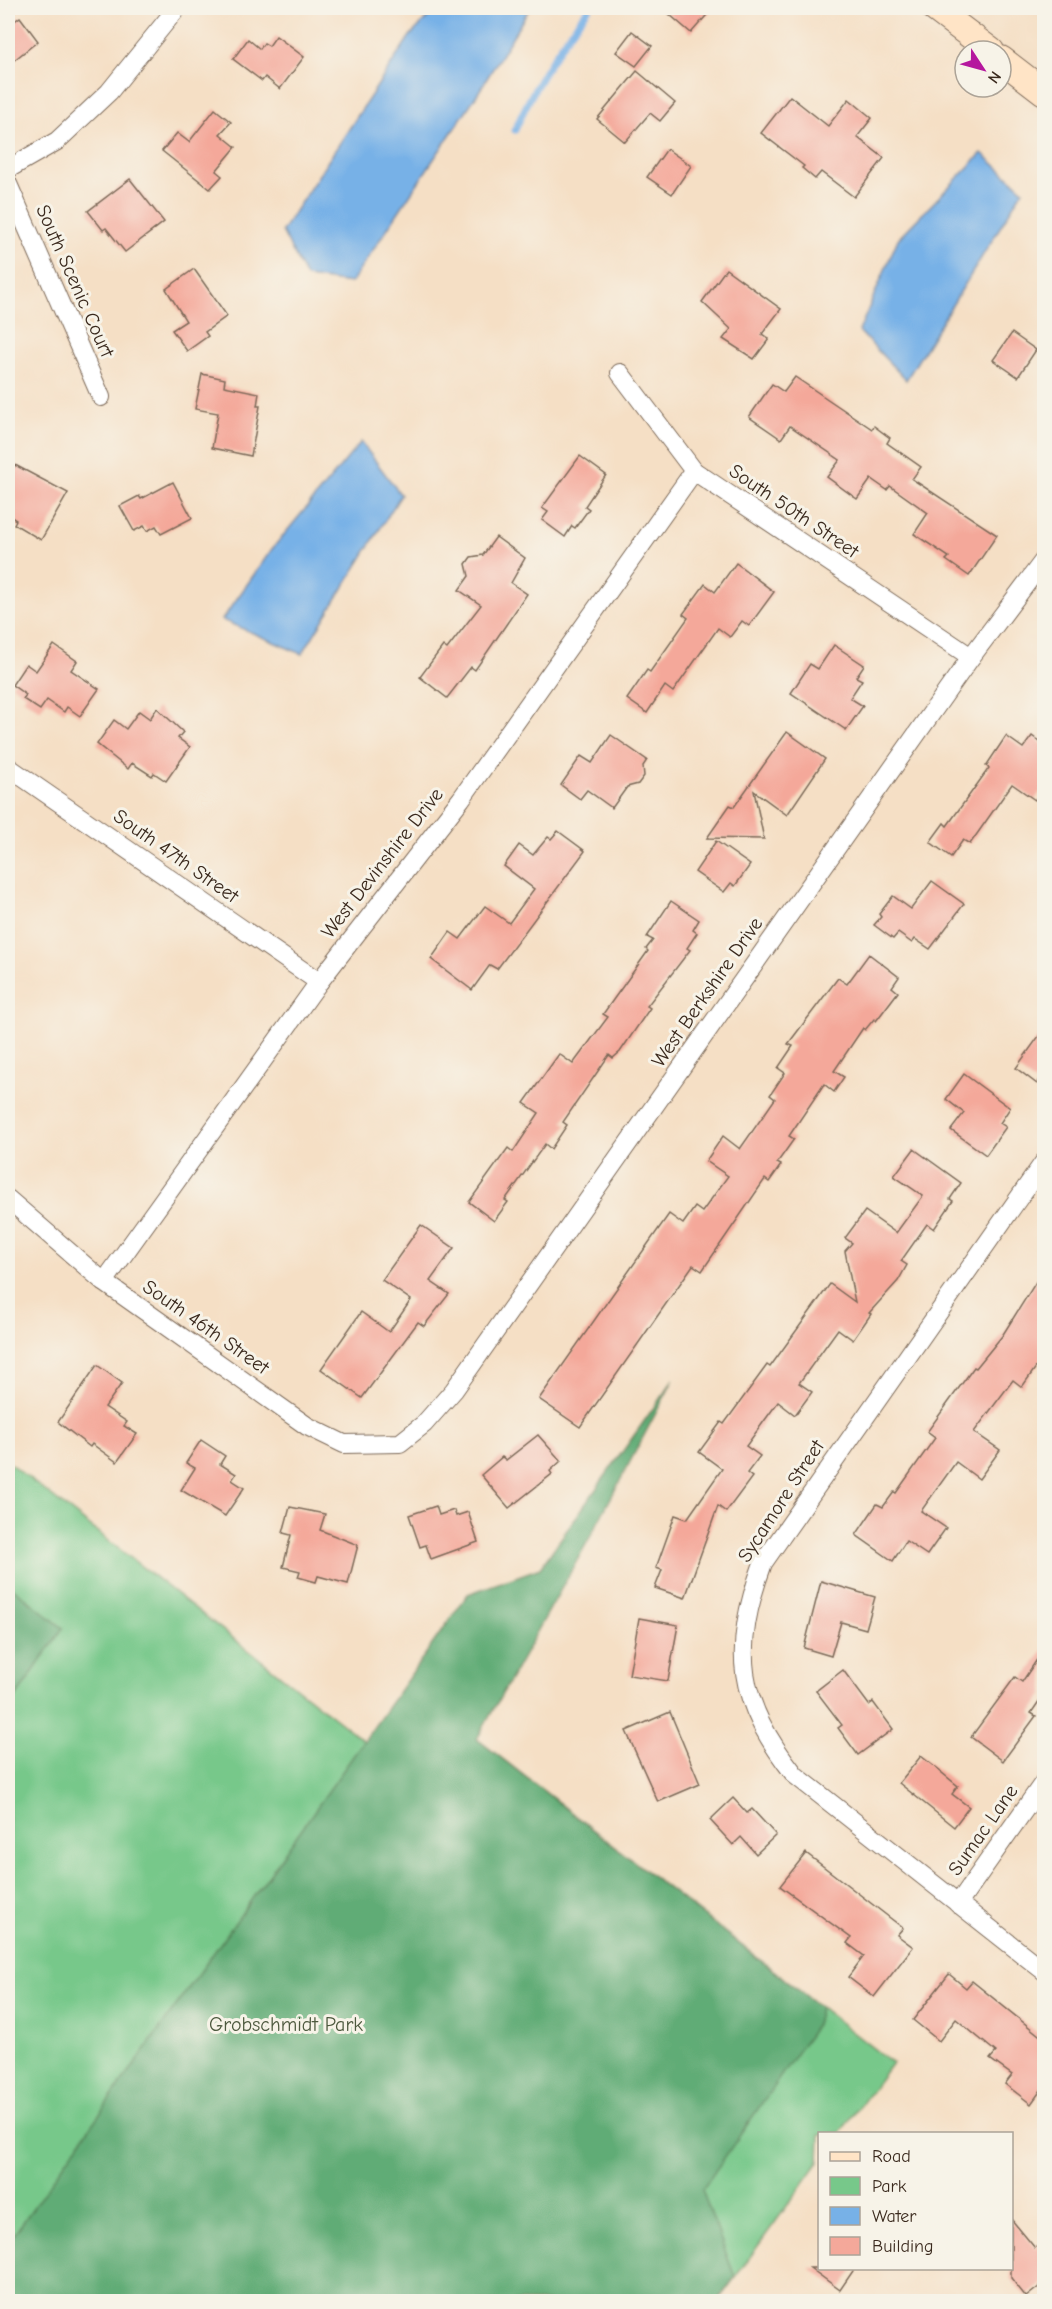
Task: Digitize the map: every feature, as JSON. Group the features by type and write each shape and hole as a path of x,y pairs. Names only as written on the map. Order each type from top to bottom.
{"street":[{"path":"8,169 57,141 109,92 177,8"},
{"path":"934,8 975,39"},
{"path":"1013,68 1044,92"},
{"name":"South Scenic Court","path":"8,184 101,397"},
{"name":"South 50th Street","path":"620,373 694,471 971,657"},
{"name":"West Devinshire Drive","path":"104,1282 319,982 461,799 694,471"},
{"name":"West Berkshire Drive","path":"400,1443 424,1424 454,1390 971,657 1044,560"},
{"name":"South 47th Street","path":"8,767 319,982"},
{"name":"Sycamore Street","path":"1044,1162 763,1563 749,1601 742,1649 746,1681 754,1712 770,1743 795,1775 1044,1971"},
{"name":"South 46th Street","path":"8,1199 104,1282 307,1426 344,1444 400,1443"},
{"name":"Sumac Lane","path":"958,1904 1044,1782"}],"green space":[{"name":"Grobschmidt Park","path":"674,1379 588,1541 477,1739 820,2007 816,2025 702,2190 735,2277 717,2302 8,2301 8,2243 468,1594 540,1568"},
{"name":"Grobschmidt Park","path":"8,1462 404,1772 477,1739 892,2063 841,2132 818,2132 818,2163 718,2301 8,2301"},
{"path":"8,1584 63,1628 8,1709"}],"water":[{"path":"437,8 530,8 478,93 351,283 306,277 282,231 410,36"},
{"path":"982,153 1023,190 906,380 859,331 898,239"},
{"path":"361,442 401,495 302,654 222,620 272,549"}],"building":[{"path":"662,8 713,8 691,33"},
{"path":"20,17 38,41 8,65 8,26"},
{"path":"632,31 652,46 636,66 616,52"},
{"path":"276,36 304,57 280,89 265,77 262,81 233,59 248,39 260,49 264,43 269,46"},
{"path":"637,71 675,103 660,121 650,113 625,142 597,119"},
{"path":"790,96 828,126 849,99 872,118 857,137 884,158 854,197 821,172 815,179 802,168 804,166 761,133"},
{"path":"215,109 231,122 220,134 236,147 216,171 222,176 210,189 162,151 177,133 189,142"},
{"path":"667,149 691,166 672,194 647,177"},
{"path":"130,179 164,222 125,252 106,228 103,230 88,211"},
{"path":"194,269 227,316 205,332 208,336 187,351 172,330 186,321 166,289"},
{"path":"726,269 781,309 762,334 769,339 754,359 723,339 731,329 702,302"},
{"path":"1012,333 1036,350 1018,377 993,360"},
{"path":"202,374 225,379 224,386 259,393 257,406 260,406 251,456 212,448 218,413 195,409"},
{"path":"795,377 872,429 874,426 890,438 887,443 921,467 912,479 997,535 969,576 946,560 949,557 914,534 928,513 890,486 887,490 871,479 857,499 827,477 840,460 790,426 781,439 749,417 772,384 784,392"},
{"path":"580,456 606,475 585,506 589,509 575,528 572,526 565,537 542,520 548,512 542,508"},
{"path":"15,465 68,493 41,540 14,524 16,520 8,515 8,478"},
{"path":"173,482 192,518 161,534 156,526 147,531 144,526 134,531 120,506 139,496 141,499"},
{"path":"496,537 525,558 511,583 527,594 475,670 471,667 447,698 420,677 443,646 447,649 481,605 459,590 469,576 466,564 471,557 483,555"},
{"path":"736,563 774,592 749,626 742,621 730,637 718,628 673,692 665,686 647,713 627,699 647,670 650,672 688,618 683,614 705,584 715,592"},
{"path":"54,645 77,661 71,670 99,689 80,716 67,707 64,712 47,700 40,710 23,699 26,695 12,685 26,664 36,671"},
{"path":"834,645 864,665 856,677 862,680 850,698 863,706 846,730 791,693 810,664 818,669"},
{"path":"157,708 183,732 178,738 190,747 166,781 154,773 152,776 132,763 128,769 97,744 114,720 126,729 139,711 150,719"},
{"path":"787,732 825,759 787,815 754,791 764,839 707,838 730,805 734,807"},
{"path":"611,735 647,760 643,766 644,776 638,784 627,787 612,808 587,790 580,799 561,785 581,756 592,763"},
{"path":"1006,736 1023,748 1032,736 1044,745 1044,787 1035,800 1012,784 970,844 963,840 951,857 930,842 944,823 947,826 989,768 986,766"},
{"path":"558,831 585,851 497,969 490,965 472,990 431,959 450,932 460,939 485,906 509,923 534,889 504,866 519,845 533,855 548,837 551,839"},
{"path":"716,841 750,865 735,886 731,883 724,892 695,872"},
{"path":"932,881 964,904 930,949 915,939 912,943 898,933 893,939 874,925 881,917 879,914 893,896 911,909"},
{"path":"671,901 699,920 693,930 697,933 687,948 690,950 647,1006 650,1008 620,1052 613,1058 609,1055 563,1122 567,1125 551,1149 545,1144 505,1200 508,1202 494,1221 469,1202 508,1148 513,1152 539,1113 524,1103 559,1054 573,1064 608,1017 603,1014 648,951 646,949 653,940 647,937"},
{"path":"869,954 899,977 892,987 898,992 876,1021 874,1019 865,1030 863,1028 834,1071 844,1077 834,1092 824,1084 789,1136 794,1139 777,1163 781,1165 769,1182 765,1179 702,1271 693,1265 580,1427 539,1399 669,1214 683,1224 695,1207 702,1212 728,1176 706,1161 723,1136 740,1149 775,1099 770,1095 785,1073 778,1068 793,1046 788,1044 838,978 847,984"},
{"path":"1044,1029 1044,1074 1037,1084 1016,1068"},
{"path":"964,1074 1010,1108 1000,1123 1006,1127 986,1155 951,1130 964,1113 946,1099"},
{"path":"914,1149 961,1183 950,1199 953,1201 934,1229 927,1224 901,1261 907,1265 898,1281 869,1313 871,1314 853,1340 838,1329 799,1383 812,1392 795,1415 778,1402 746,1446 760,1456 747,1473 752,1477 726,1512 718,1506 685,1598 655,1588 662,1570 656,1568 675,1515 687,1519 722,1469 699,1452 721,1422 724,1424 767,1365 770,1367 830,1284 855,1302 845,1251 852,1243 845,1238 865,1211 896,1233 923,1196 894,1176"},
{"path":"421,1225 454,1248 430,1281 449,1294 424,1326 418,1322 362,1398 321,1369 361,1312 389,1332 411,1300 382,1280"},
{"path":"1044,1269 1044,1356 1022,1387 1013,1380 974,1432 1000,1450 979,1479 956,1462 921,1511 946,1528 927,1555 906,1541 893,1561 856,1535 877,1504 883,1507 894,1492 896,1493 935,1438 927,1432 974,1367 976,1368 1002,1336"},
{"path":"97,1365 122,1383 105,1407 127,1422 124,1426 137,1434 117,1462 92,1444 90,1447 58,1422"},
{"path":"538,1435 561,1461 550,1471 552,1474 509,1508 481,1475 502,1457 506,1460"},
{"path":"201,1440 225,1456 220,1464 236,1474 232,1480 244,1488 225,1516 181,1490 195,1468 186,1463"},
{"path":"436,1506 439,1515 454,1510 456,1516 468,1512 478,1542 431,1559 426,1545 420,1547 409,1515"},
{"path":"290,1507 325,1514 320,1530 358,1545 348,1584 318,1576 316,1582 298,1577 300,1571 283,1567 291,1535 283,1533"},
{"path":"821,1581 875,1597 866,1629 841,1622 831,1656 804,1648"},
{"path":"639,1618 678,1625 668,1681 629,1675"},
{"path":"1044,1649 1044,1694 1031,1713 1036,1716 1003,1761 971,1737 1015,1677 1022,1682"},
{"path":"843,1670 869,1705 873,1702 893,1729 858,1755 838,1728 842,1725 816,1691"},
{"path":"670,1712 700,1784 658,1802 626,1731"},
{"path":"921,1756 958,1786 952,1794 969,1807 954,1827 899,1783"},
{"path":"733,1798 747,1813 752,1809 776,1835 756,1854 741,1837 733,1845 710,1820"},
{"path":"806,1853 903,1928 897,1935 913,1947 874,1997 848,1977 864,1956 847,1943 851,1938 780,1886"},
{"path":"949,1974 966,1988 972,1981 1044,2039 1044,2086 1031,2104 1005,2084 1012,2075 990,2059 996,2052 956,2019 939,2041 913,2020"},
{"path":"1013,2221 1035,2248 1044,2241 1044,2283 1026,2297 1011,2278"},
{"path":"810,2268 854,2270 840,2290"}],"waterway":[{"path":"515,130 548,66 589,8"},
{"path":"1038,8 1044,11"}]}
